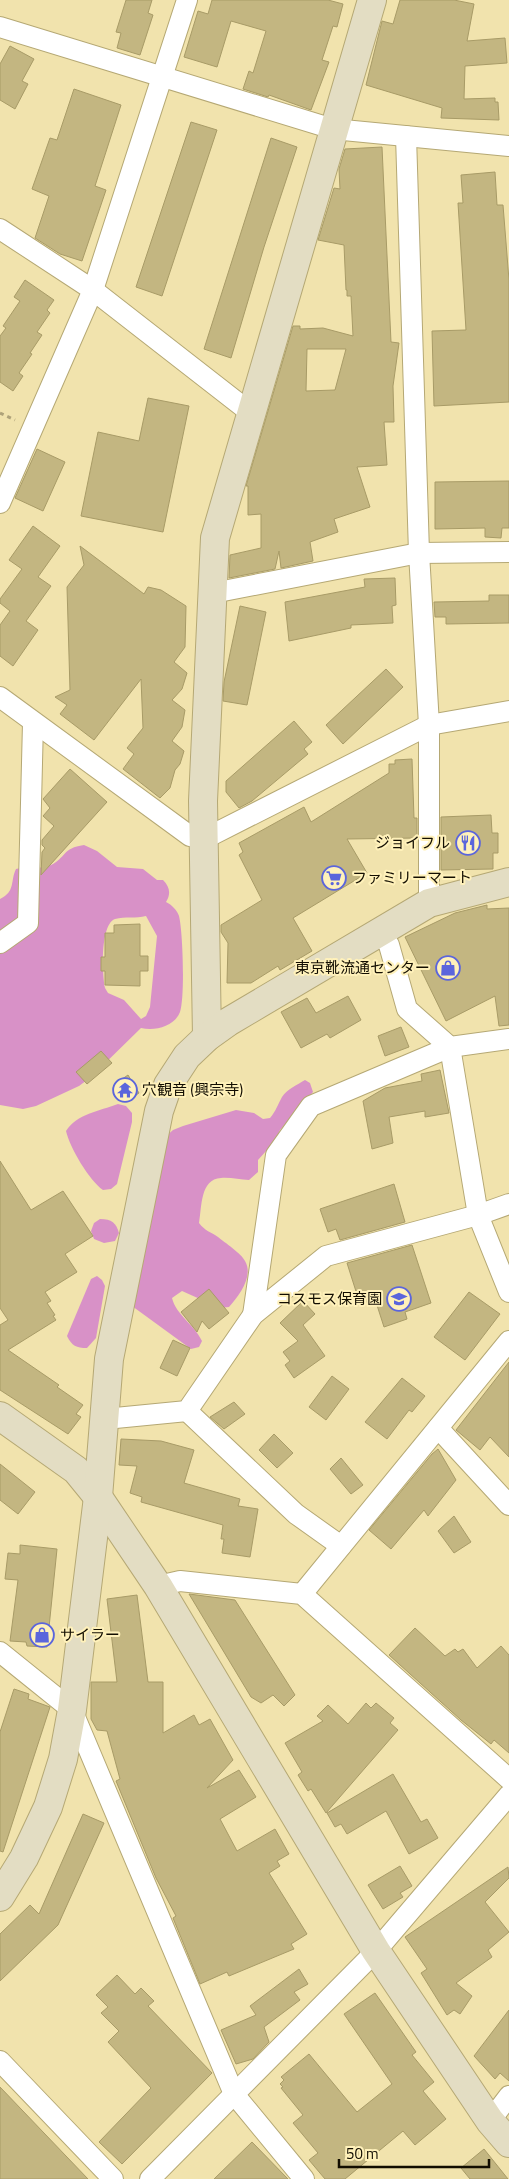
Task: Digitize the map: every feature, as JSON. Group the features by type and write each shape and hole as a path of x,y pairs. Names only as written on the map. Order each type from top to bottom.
{"street":[{"path":"0,503 93,290 187,0"},
{"path":"207,1037 203,801 215,538 372,0"},
{"path":"0,27 162,75 333,129 509,146"},
{"path":"406,136 419,553 429,725 429,903"},
{"path":"0,229 93,290 251,412"},
{"path":"213,593 419,553 509,552"},
{"path":"0,697 190,836 204,839 429,725 509,712"},
{"path":"0,943 28,923 33,723"},
{"path":"0,1897 24,1858 48,1807 63,1759 72,1710 98,1497 109,1359 158,1111 168,1085 187,1056 207,1037 228,1022 429,903 509,882"},
{"path":"380,932 389,945 407,1010 450,1046 478,1215 509,1292"},
{"path":"253,1315 276,1154 311,1106 450,1046 509,1039"},
{"path":"187,1412 253,1315 326,1256 478,1215 509,1204"},
{"path":"302,1594 509,1341"},
{"path":"105,1419 187,1412 296,1514 341,1546"},
{"path":"0,1416 76,1470 98,1497 158,1586 376,1951 490,2121 509,2143"},
{"path":"438,1428 509,1505"},
{"path":"158,1586 180,1580 302,1594 509,1779"},
{"path":"0,1652 72,1710 234,2094 304,2179"},
{"path":"150,2179 376,1951 509,1795"},
{"path":"0,2061 113,2179"},
{"path":"490,2121 509,2096"}],"shaded area":[{"path":"84,845 97,851 117,867 143,869 157,880 163,880 167,885 169,896 166,902 177,912 180,924 183,979 180,1012 173,1021 163,1027 141,1028 91,1077 79,1086 36,1106 23,1109 0,1105 0,899 11,889 16,869 51,865 77,846","holes":["146,916 157,936 150,1007 146,1016 141,1019 124,1000 108,993 105,988 103,972 104,940 110,923 115,919"]},
{"path":"305,1080 310,1083 313,1092 280,1130 275,1141 258,1160 258,1172 249,1180 221,1178 214,1180 209,1183 203,1195 199,1223 240,1255 245,1261 248,1273 241,1292 229,1307 220,1308 182,1291 172,1298 177,1310 202,1341 199,1347 191,1349 132,1306 164,1138 173,1130 183,1126 236,1110 254,1113 263,1119 270,1118 284,1094"},
{"path":"118,1104 126,1106 132,1113 132,1122 117,1184 111,1189 103,1190 92,1179 81,1163 66,1131 82,1117"},
{"path":"100,1219 108,1220 115,1224 119,1233 115,1241 104,1243 94,1239 91,1231 94,1223"},
{"path":"97,1276 105,1286 96,1338 87,1348 77,1347 67,1336 91,1279"}],"building":[{"path":"126,0 152,0 148,13 153,15 140,55 117,48 121,33 116,32"},
{"path":"212,0 328,0 343,4 337,27 333,26 322,60 329,62 311,110 269,95 268,97 243,89 249,71 253,73 266,31 231,21 217,67 184,57 198,11 208,14"},
{"path":"400,0 454,0 474,4 467,41 505,38 507,63 465,66 464,99 495,98 495,102 498,102 499,120 441,118 442,108 366,85 382,21 393,24"},
{"path":"10,46 34,59 22,81 28,84 15,109 0,100 0,64"},
{"path":"74,89 121,105 95,186 106,190 82,261 60,254 35,238 49,196 32,189 50,138 57,140"},
{"path":"191,122 217,130 162,296 136,287"},
{"path":"271,138 297,147 264,247 231,358 204,349"},
{"path":"382,147 391,342 399,343 393,386 394,422 384,422 387,465 357,467 370,507 334,519 338,532 310,542 313,561 281,568 279,551 275,569 229,578 230,555 261,548 261,514 248,515 248,486 246,486 293,326 300,326 300,329 323,328 353,336 351,296 347,296 346,290 344,245 318,240 334,188 340,189 339,169 345,149","holes":["307,349 346,349 335,390 306,391"]},
{"path":"495,172 497,205 503,205 509,280 509,402 434,406 432,331 466,330 458,203 463,203 461,175"},
{"path":"25,280 54,300 47,310 50,313 37,332 42,335 19,373 23,376 13,391 0,382 0,336 6,328 3,326 20,301 14,297"},
{"path":"148,398 189,406 163,532 81,516 98,432 139,441"},
{"path":"37,449 65,462 43,511 15,498"},
{"path":"509,481 509,528 502,528 501,538 485,537 485,528 435,529 435,482"},
{"path":"33,526 60,546 38,577 51,586 26,621 38,630 13,666 0,656 0,625 10,611 0,603 0,599 22,569 9,560"},
{"path":"80,546 144,594 148,587 161,590 186,606 185,647 174,662 187,673 182,689 172,700 185,710 182,727 172,741 184,751 180,764 175,770 170,788 160,798 123,769 134,754 127,748 143,728 141,679 94,740 60,714 67,705 55,697 70,690 67,587 84,565"},
{"path":"395,578 396,605 392,606 393,623 351,625 351,628 289,641 285,602 365,587 364,579"},
{"path":"489,595 509,595 509,623 446,624 446,617 435,617 434,602 489,601"},
{"path":"240,606 266,612 247,705 223,701 224,682"},
{"path":"386,669 403,687 343,744 326,725"},
{"path":"294,721 312,742 304,749 308,754 252,801 239,808 226,792 226,781"},
{"path":"412,759 414,818 417,818 417,838 347,839 367,873 293,918 312,951 280,970 278,966 251,983 227,983 228,943 221,932 221,925 262,900 239,855 243,852 239,843 304,807 311,822 389,773 389,764 395,764 395,760"},
{"path":"70,769 107,802 41,875 42,852 45,848 42,845 42,840 54,826 43,816 50,808 43,799"},
{"name":"ジョイフル","path":"491,815 492,833 498,833 498,853 493,853 493,869 441,870 441,817"},
{"path":"487,905 487,909 509,908 509,1025 499,1026 495,996 446,1021 405,937 455,913"},
{"path":"140,924 140,956 148,956 148,971 140,971 140,986 105,985 105,971 101,971 101,957 105,957 105,933 114,933 114,925"},
{"path":"348,996 361,1020 330,1038 327,1034 301,1048 281,1012 307,998 316,1013"},
{"path":"401,1027 409,1047 385,1056 378,1036"},
{"path":"101,1051 112,1063 87,1084 76,1072"},
{"path":"440,1070 449,1113 425,1117 425,1111 389,1117 393,1143 372,1149 363,1101 385,1088 422,1081 421,1074"},
{"path":"128,1075 139,1093 126,1102 115,1084"},
{"path":"0,1161 31,1210 63,1191 93,1236 65,1254 77,1272 45,1292 51,1301 47,1303 56,1320 8,1350 59,1385 57,1387 83,1405 76,1414 81,1417 68,1434 0,1390 0,1325 8,1320 0,1308"},
{"path":"394,1184 405,1222 340,1240 336,1229 328,1232 320,1209"},
{"path":"412,1245 431,1303 405,1312 407,1319 384,1327 375,1299 360,1304 347,1263"},
{"path":"209,1289 229,1313 209,1329 202,1321 197,1332 181,1312"},
{"path":"469,1292 500,1314 465,1360 434,1337"},
{"path":"303,1301 315,1314 303,1325 325,1356 294,1378 285,1365 290,1361 283,1352 298,1341 280,1323"},
{"path":"173,1340 190,1348 177,1376 160,1368"},
{"path":"509,1362 509,1457 490,1437 480,1450 456,1430"},
{"path":"332,1376 349,1389 326,1420 309,1407"},
{"path":"402,1378 425,1396 412,1412 409,1410 387,1439 365,1422"},
{"path":"234,1402 245,1414 224,1429 210,1417"},
{"path":"274,1434 293,1453 277,1468 259,1450"},
{"path":"121,1439 161,1441 194,1450 184,1483 240,1499 238,1506 258,1509 250,1557 222,1553 223,1525 141,1502 142,1497 130,1493 137,1466 119,1465"},
{"path":"438,1449 456,1480 428,1516 424,1510 391,1549 369,1530"},
{"path":"341,1458 363,1485 351,1494 330,1469"},
{"path":"0,1464 35,1492 18,1514 0,1500"},
{"path":"454,1516 471,1542 454,1553 438,1531"},
{"path":"20,1545 57,1549 47,1647 27,1646 26,1642 10,1641 18,1580 5,1579 8,1553 20,1554"},
{"path":"189,1594 235,1600 295,1695 284,1706 273,1695 261,1703 251,1697"},
{"path":"137,1595 148,1682 163,1682 163,1733 194,1715 199,1725 210,1719 233,1760 207,1788 239,1770 256,1797 220,1819 237,1851 275,1829 289,1854 277,1861 280,1866 269,1873 307,1934 291,1944 294,1949 229,1976 227,1972 200,1984 173,1918 176,1916 156,1878 116,1781 120,1779 107,1731 97,1730 91,1719 91,1682 117,1682 107,1599"},
{"path":"415,1628 445,1656 455,1649 458,1652 463,1649 477,1668 501,1646 509,1655 509,1753 494,1740 491,1744 461,1720 389,1655"},
{"path":"14,1689 29,1694 28,1699 50,1707 3,1852 0,1851 0,1732"},
{"path":"366,1703 371,1708 376,1703 394,1718 390,1723 398,1730 326,1813 311,1789 308,1791 298,1775 302,1772 285,1743 323,1721 317,1716 328,1705 348,1724"},
{"path":"393,1774 421,1822 427,1819 438,1838 409,1854 386,1811 347,1834 341,1824 335,1827 327,1813"},
{"path":"83,1814 104,1823 58,1925 0,1981 0,1934 30,1905 39,1914"},
{"path":"400,1866 412,1886 400,1893 403,1897 383,1909 368,1885"},
{"path":"508,1867 509,1878 485,1902 509,1932 488,1950 492,1957 456,1983 472,1996 460,2014 454,2010 447,2015 421,1973 427,1969 405,1937"},
{"path":"299,1969 308,1984 294,1992 300,2000 264,2027 269,2042 253,2059 236,2064 221,2030 256,2015 250,2006"},
{"path":"117,1975 135,1994 141,1988 154,2001 148,2006 212,2073 122,2164 99,2142 151,2088 108,2042 119,2031 101,2013 108,2007 96,1995"},
{"path":"375,1993 416,2052 412,2055 434,2082 423,2091 446,2119 415,2145 403,2131 345,2179 325,2179 309,2160 318,2153 293,2123 303,2115 281,2088 283,2087 280,2084 284,2080 281,2077 309,2054 357,2112 392,2084 344,2014"},
{"path":"509,2010 509,2081 500,2073 495,2079 474,2056"},
{"path":"0,2087 88,2179 0,2179"},
{"path":"252,2142 288,2179 214,2179"},
{"path":"484,2149 508,2179 470,2179 461,2168"}],"place":[{"name":"ジョイフル","path":"468,843"},
{"name":"ファミリーマート","path":"334,878"},
{"name":"東京靴流通センター","path":"448,968"},
{"name":"穴観音 (興宗寺)","path":"125,1090"},
{"name":"コスモス保育園","path":"399,1299"},
{"name":"サイラー","path":"42,1635"}]}
